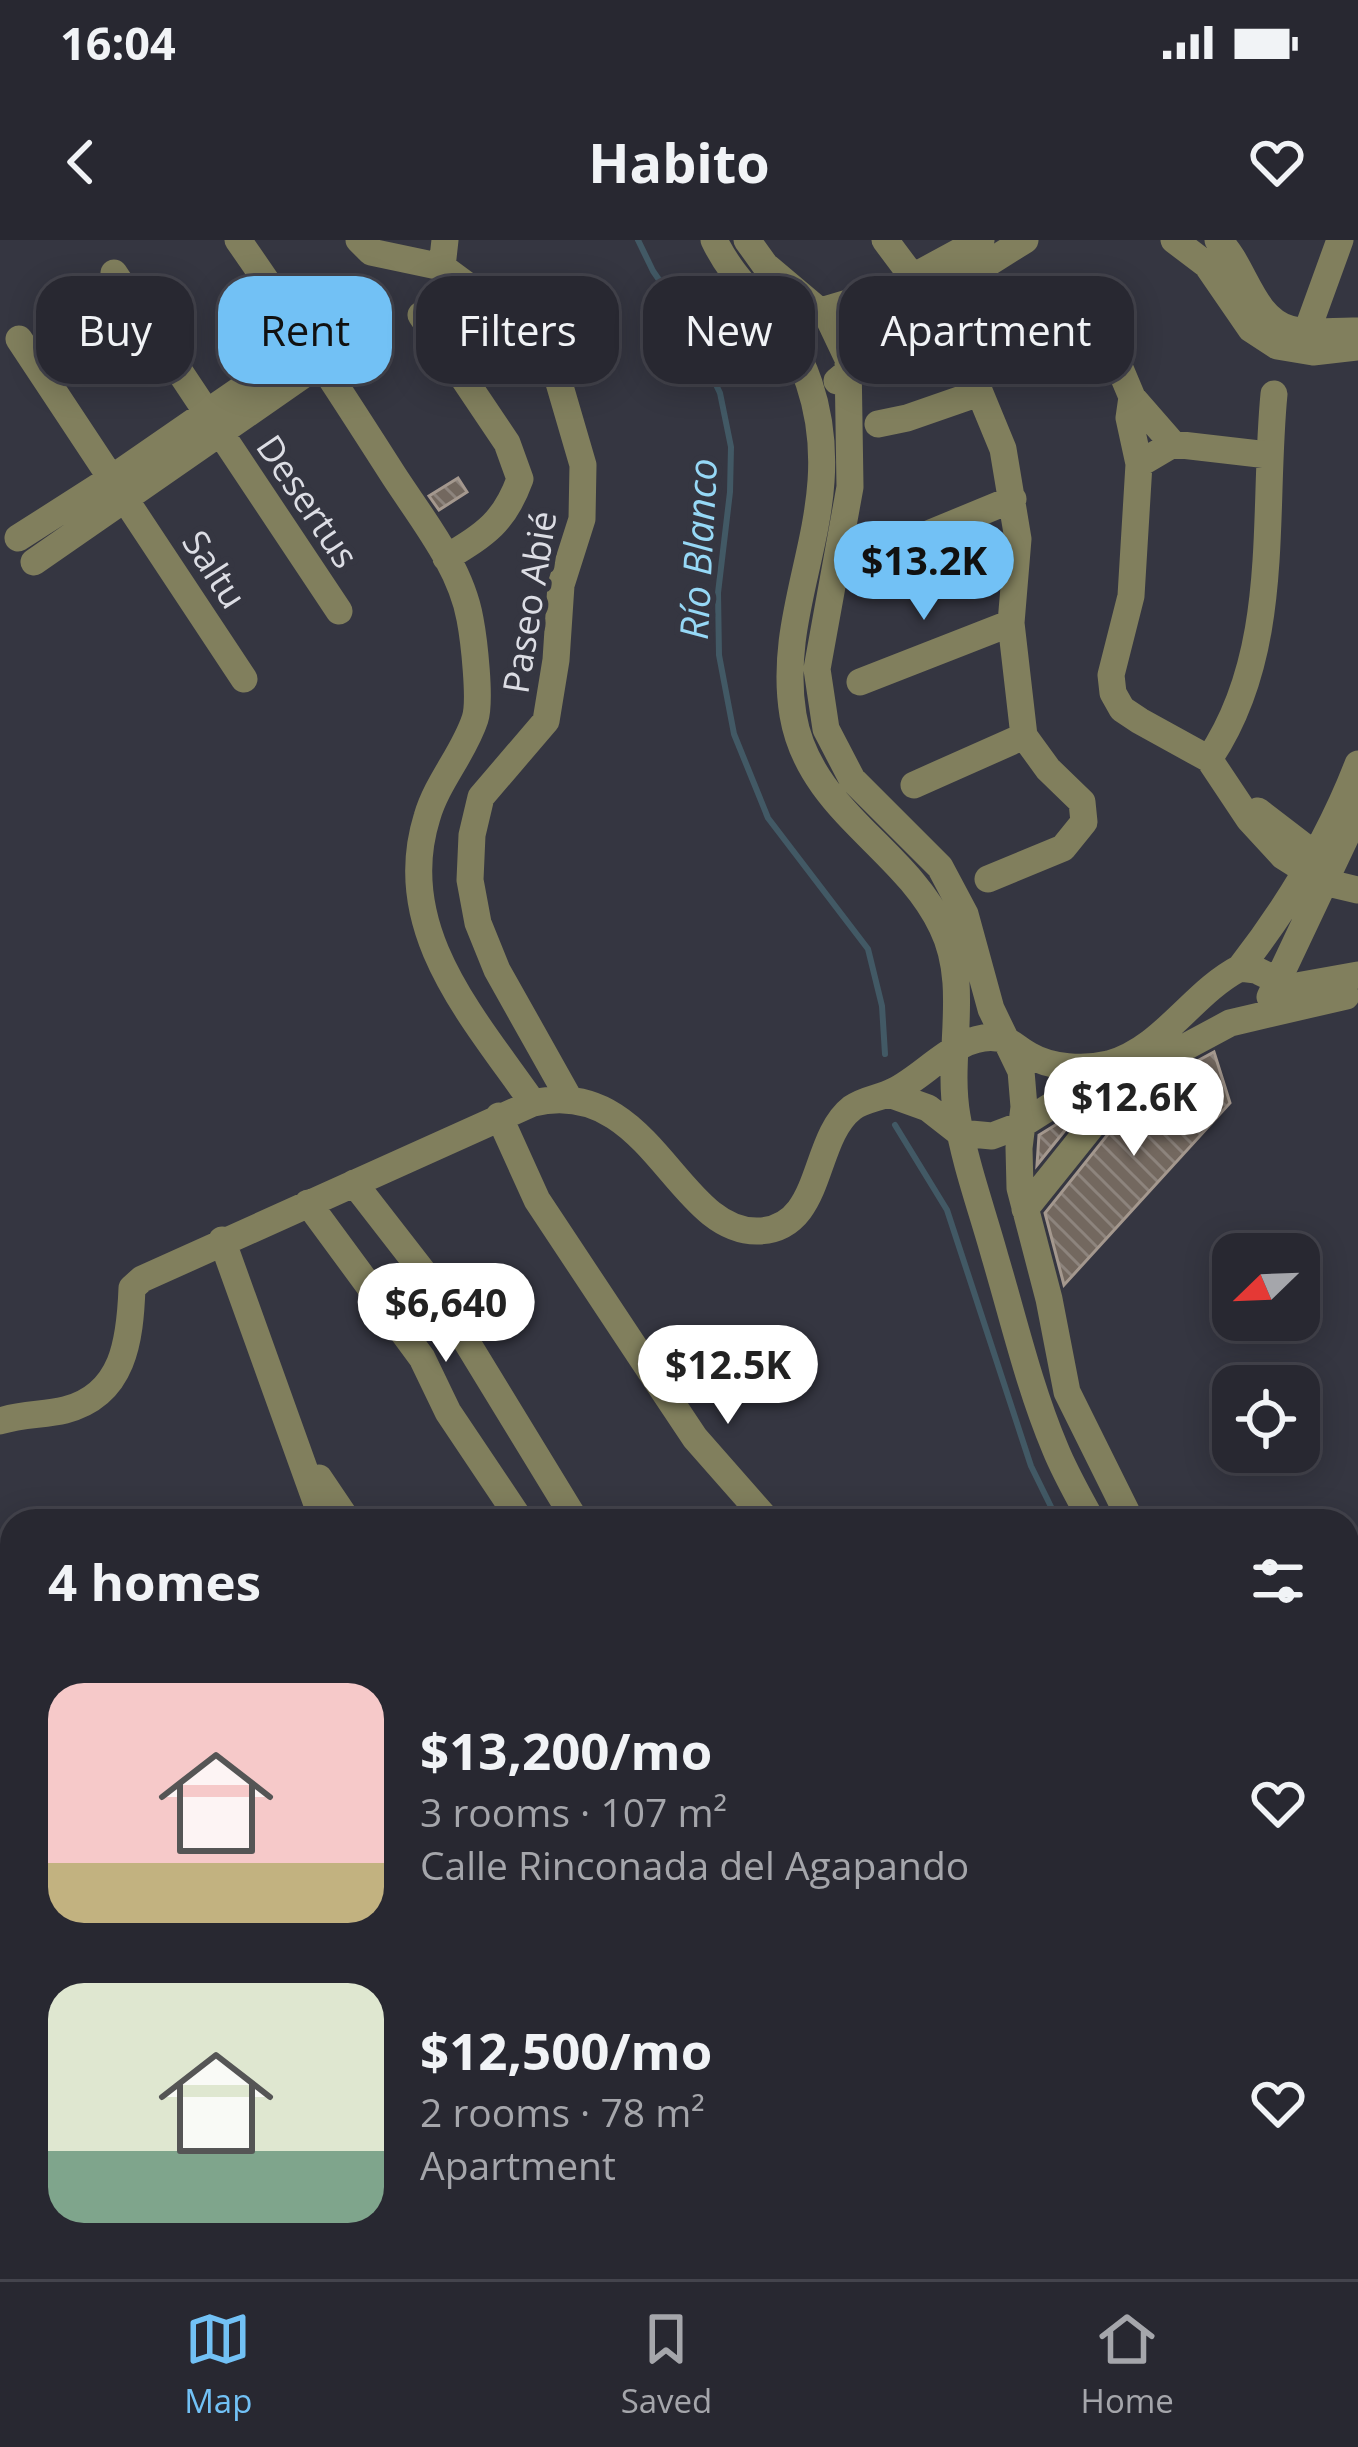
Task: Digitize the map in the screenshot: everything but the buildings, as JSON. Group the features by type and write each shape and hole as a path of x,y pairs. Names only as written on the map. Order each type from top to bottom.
{"street":[{"name":"Paseo Abié","path":"238,240 263,276"},
{"path":"359,240 371,252 444,253"},
{"path":"714,240 737,276"},
{"path":"748,240 765,265 820,309 839,335"},
{"path":"885,240 912,276"},
{"path":"919,276 981,240"},
{"path":"972,276 1025,240"},
{"path":"1174,240 1207,265 1251,329 1276,346 1312,352 1358,347"},
{"path":"1307,331 1340,240"},
{"path":"1224,242 1269,318 1292,330 1358,331"},
{"name":"Paseo Abié","path":"444,253 506,314 557,376 584,465 582,519 561,585 556,660 545,721 481,797"},
{"name":"Desertus","path":"114,273 339,610"},
{"path":"815,312 839,305"},
{"name":"Saltu","path":"19,339 244,679"},
{"path":"34,562 119,489 269,384"},
{"name":"Paseo Abié","path":"335,384 446,558 470,616 477,716 427,817 418,893 426,935 458,993 532,1103"},
{"path":"446,558 490,531 510,507 520,479 507,443 467,384"},
{"path":"809,384 822,437 824,486 790,669 794,717 809,763 832,801 912,878 946,934 958,1006 953,1092 960,1133 1036,1396 1056,1451 1086,1509"},
{"path":"850,384 850,487 817,669 820,706 834,748 852,779 940,867 955,892 1004,1039 1021,1071 1024,1107 1018,1168 1067,1392 1125,1509"},
{"path":"975,384 1003,449 1013,499 1018,538 1011,623 1024,736 1048,769 1082,802 1084,822 1063,848 988,878"},
{"path":"1126,384 1132,398 1173,443"},
{"path":"878,424 979,393"},
{"path":"1209,759 1230,729 1251,670 1266,588 1274,394"},
{"path":"1132,398 1130,418 1139,464 1131,596 1111,676 1113,694 1122,709 1209,759 1236,797 1275,824 1318,869 1358,890"},
{"path":"1139,464 1173,443 1268,455"},
{"path":"18,538 119,489"},
{"path":"874,552 1013,499"},
{"path":"860,682 1011,623"},
{"path":"914,785 1024,736"},
{"path":"1264,1015 1275,981 1295,948 1318,869 1358,764"},
{"path":"443,777 481,797 472,835 470,880 478,923 510,998 570,1100"},
{"path":"0,1420 64,1410 92,1400 117,1374 126,1352 132,1288 142,1279 532,1103 570,1100 614,1115 637,1132 717,1216 752,1231 779,1226 806,1202 834,1127 861,1102 889,1094 954,1050 977,1039 1004,1039 1054,1064 1108,1064 1150,1043 1240,968 1358,811"},
{"path":"1272,926 1295,948 1304,969 1321,983"},
{"path":"1240,968 1291,987 1358,975"},
{"path":"458,993 497,970"},
{"path":"1213,988 1215,1004 1230,1023"},
{"path":"889,1094 928,1108 960,1133 992,1136 1021,1125 1061,1097 1120,1082 1230,1023 1358,993"},
{"path":"499,1116 537,1200 629,1340 695,1438 757,1509"},
{"path":"1025,1209 1098,1118"},
{"path":"354,1183 427,1276 461,1329 559,1509"},
{"path":"308,1203 422,1358 448,1412 513,1509"},
{"path":"222,1240 319,1509"},
{"path":"422,1358 461,1329"},
{"path":"297,1444 340,1509"}],"waterway":[{"name":"Río Blanco","path":"638,240 681,312 720,393 731,447 718,593 719,655 734,734 768,818 868,949 882,1006 885,1054"},
{"name":"Río Blanco","path":"895,1125 947,1210 1031,1466 1052,1509"}]}
